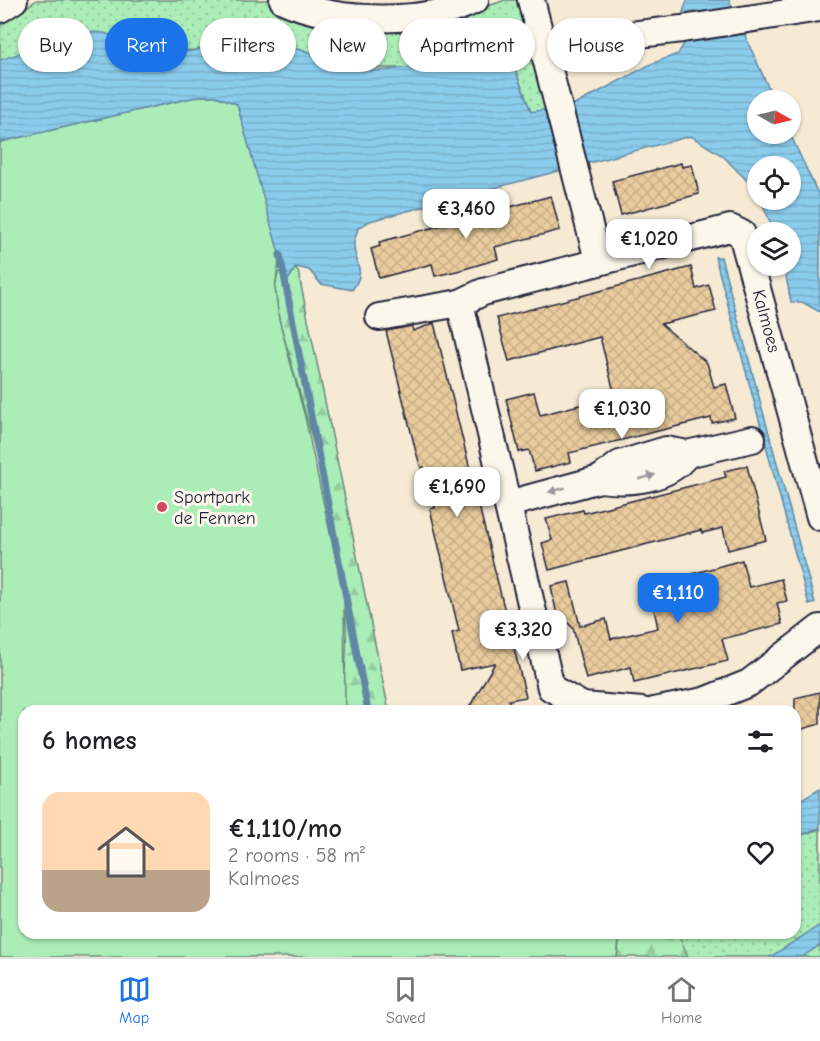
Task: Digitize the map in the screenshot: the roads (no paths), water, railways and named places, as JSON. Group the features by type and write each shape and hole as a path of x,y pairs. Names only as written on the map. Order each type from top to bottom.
{"street":[{"path":"0,9 14,0"},
{"path":"283,0 296,6 368,19 423,16 475,0"},
{"path":"531,0 558,96 598,260"},
{"path":"544,45 682,29 820,8"},
{"name":"Kalmoes","path":"379,317 460,303 483,292 598,260 730,228 742,234 820,517"},
{"path":"460,303 473,368 551,688 581,705"},
{"path":"508,504 600,478 620,464 666,450 687,454 752,439"},
{"path":"684,705 704,701 749,683 820,628"}],"water":[{"path":"687,0 729,0 770,90 747,90 747,144 795,144 800,156 747,156 747,181 723,156 691,136 370,221 358,228 355,239 354,250 359,277 352,290 321,284 309,270 296,267 287,282 237,104 216,96 200,96 0,142 0,60 18,53 18,72 93,72 93,32 105,34 105,72 188,72 188,51 200,49 200,72 296,72 296,49 308,52 308,72 387,72 387,70 399,68 399,72 516,72 531,112 576,104 636,72 645,72 645,67 651,64 678,54 686,40 683,12"},
{"path":"801,157 820,198 820,312 802,302 791,302 786,276 801,276 801,222 770,222 765,210 801,210"},
{"path":"715,257 721,257 815,603 809,605"},
{"path":"820,788 820,828 801,835 801,799"},
{"path":"820,925 820,945 802,957 770,957 801,939"}],"waterway":[{"path":"280,255 367,705"}],"place":[{"name":"Sportpark de Fennen","path":"162,507"}]}
